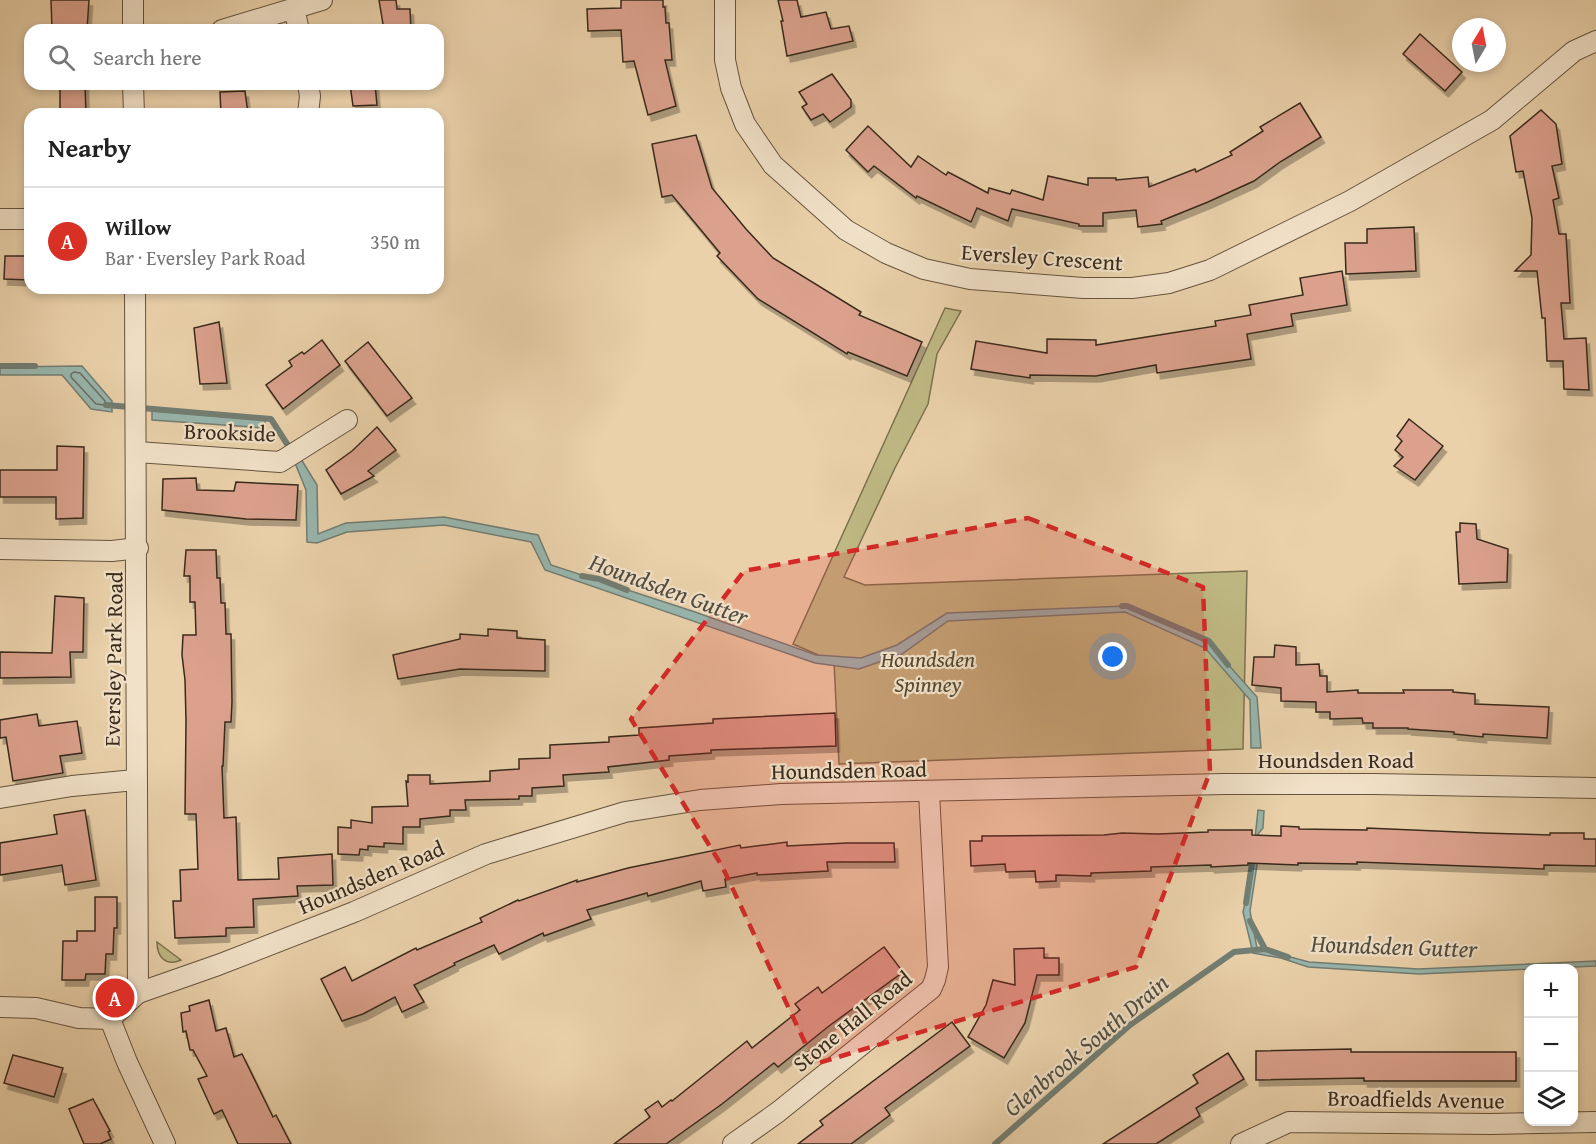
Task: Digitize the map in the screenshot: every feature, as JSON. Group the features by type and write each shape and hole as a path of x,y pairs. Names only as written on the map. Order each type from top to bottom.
{"street":[{"path":"133,0 133,24"},
{"path":"243,24 322,0"},
{"name":"Eversley Crescent","path":"725,0 725,60 731,88 745,124 773,165 846,230 886,253 924,269 970,279 1083,288 1142,287 1169,283 1210,270 1350,201 1492,120 1574,51 1596,41"},
{"path":"294,9 297,24"},
{"path":"134,90 134,108"},
{"path":"309,90 309,108"},
{"path":"0,219 24,219"},
{"name":"Eversley Park Road","path":"135,294 138,548 135,780 138,993"},
{"name":"Brookside","path":"137,452 280,462 347,420"},
{"path":"0,549 112,551 138,548"},
{"path":"0,798 72,786 135,780"},
{"name":"Houndsden Road","path":"138,993 218,965 354,912 486,854 625,812 700,800 769,795 1236,784 1374,783 1596,788"},
{"name":"Stone Hall Road","path":"733,1144 778,1112 931,989 938,967 929,792"},
{"path":"0,1007 36,1008 80,1018 110,1019 138,993"},
{"path":"110,1019 165,1144"},
{"name":"Broadfields Avenue","path":"1242,1144 1288,1122 1491,1124 1596,1122"}],"highlighted area":[{"path":"1028,518 1203,587 1210,772 1136,967 815,1064 722,866 631,719 744,571"}],"green space":[{"name":"Houndsden Spinney","path":"945,308 961,311 937,354 928,404 844,577 865,585 1247,571 1243,749 839,764 834,662 793,644"},
{"path":"157,942 181,960 171,962 163,959"}],"water":[{"path":"82,366 112,401 112,412 91,409 62,375 0,375 0,367"},
{"path":"152,411 265,420 265,428 152,420"},
{"path":"301,459 317,485 318,534 346,523 444,517 538,535 551,565 695,612 816,655 861,658 897,645 947,613 1127,606 1210,644 1257,697 1261,748 1251,748 1250,700 1205,648 1125,612 948,621 902,654 859,669 815,663 545,570 531,542 444,525 347,532 317,543 307,542 306,490 295,463"},
{"path":"1258,810 1264,811 1263,828 1258,834 1257,865 1250,911 1257,948 1309,962 1418,969 1524,964 1524,969 1419,974 1308,967 1281,958 1253,953 1243,912 1251,876"},
{"path":"1596,961 1596,966 1578,967 1578,964 1529,964"}],"building":[{"path":"51,0 89,0 87,24 52,24"},
{"path":"379,0 396,0 397,9 410,9 411,24 383,24"},
{"path":"621,0 663,0 666,23 669,23 672,60 665,60 676,106 648,115 634,61 623,62 621,30 588,31 587,9 621,8"},
{"path":"778,0 797,0 801,17 826,12 831,29 849,26 853,41 787,56"},
{"path":"1420,34 1452,63 1452,72 1462,72 1445,91 1403,54"},
{"path":"832,74 851,100 851,107 830,122 823,114 811,120 802,107 807,104 799,92"},
{"path":"60,90 85,90 86,108 60,108"},
{"path":"351,90 376,90 377,105 353,106"},
{"path":"245,91 247,108 221,108 220,92"},
{"path":"1300,103 1321,137 1254,181 1161,221 1162,224 1138,227 1136,210 1103,213 1103,226 1079,226 1079,224 1012,209 1008,221 977,208 971,222 917,196 916,198 874,166 868,172 846,150 868,126 911,167 918,156 946,175 948,172 988,193 989,188 1010,194 1012,190 1043,200 1048,176 1088,185 1088,178 1116,178 1116,180 1148,177 1149,187 1195,169 1196,172 1232,155 1230,152 1263,131 1260,127"},
{"path":"1541,110 1556,124 1562,164 1552,166 1559,198 1553,200 1559,234 1566,234 1570,303 1561,303 1564,339 1586,338 1589,390 1564,389 1563,361 1547,361 1545,318 1542,318 1537,271 1515,271 1531,255 1532,218 1523,171 1516,172 1510,136"},
{"path":"696,135 712,188 773,258 861,312 859,315 922,342 907,376 848,352 847,354 758,299 717,256 720,253 672,195 662,197 652,144"},
{"path":"1414,227 1416,271 1346,274 1345,243 1367,243 1367,229"},
{"path":"5,256 24,256 24,280 4,279"},
{"path":"1342,271 1347,305 1291,314 1293,326 1247,334 1251,359 1157,373 1156,365 1096,376 1030,375 1030,378 971,369 976,341 1047,353 1047,339 1096,340 1096,345 1216,326 1215,321 1251,315 1249,305 1303,295 1300,278"},
{"path":"219,322 227,383 200,384 194,328"},
{"path":"322,340 340,365 283,409 266,385 292,366 289,361 302,352 304,354"},
{"path":"368,342 412,398 387,416 345,361"},
{"path":"1409,419 1443,446 1415,480 1394,466 1403,457 1395,450 1402,441 1397,436"},
{"path":"377,427 396,450 368,471 374,476 341,494 326,470 352,451"},
{"path":"57,446 84,447 83,518 56,519 56,497 0,497 0,470 57,470"},
{"path":"196,478 197,490 234,491 236,482 298,485 296,520 246,519 162,510 163,479"},
{"path":"1460,523 1476,524 1477,539 1508,549 1507,582 1459,584 1456,532 1460,532"},
{"path":"186,550 216,550 221,603 225,603 226,634 231,634 231,722 225,722 222,766 224,818 236,817 238,880 279,879 278,858 332,854 333,885 297,886 298,896 253,899 254,927 226,928 226,936 175,938 173,901 181,901 180,870 198,869 196,814 185,814 186,721 183,635 196,635 195,602 190,602 190,576 184,576"},
{"path":"55,596 84,598 83,652 70,652 71,677 0,678 0,652 52,653"},
{"path":"488,629 517,631 517,638 545,640 545,671 460,669 398,679 393,655 460,639 460,634 488,636"},
{"path":"1275,645 1296,647 1296,665 1319,664 1320,676 1327,676 1327,692 1358,690 1358,693 1404,693 1403,690 1453,690 1453,692 1475,694 1475,704 1549,707 1547,738 1483,734 1483,737 1408,728 1373,728 1373,723 1363,723 1362,718 1330,719 1330,712 1316,712 1316,702 1281,701 1281,688 1252,685 1254,657 1274,657"},
{"path":"835,713 836,746 711,750 711,753 669,756 669,760 608,767 609,772 563,775 564,786 532,788 532,796 519,796 519,799 465,800 466,810 450,810 450,816 420,819 420,827 403,827 403,844 384,843 384,847 368,846 368,850 360,849 359,855 338,854 338,827 351,828 351,820 372,823 372,807 408,806 406,781 408,782 408,775 430,775 430,784 490,781 490,771 519,769 519,759 550,758 550,745 609,742 609,737 639,735 639,728 713,723 713,719"},
{"path":"37,714 39,726 77,721 82,753 60,756 63,773 13,781 6,737 0,738 0,720"},
{"path":"85,810 96,880 65,885 62,865 0,875 0,843 57,834 54,815"},
{"path":"1281,826 1299,827 1299,829 1367,830 1367,828 1550,835 1550,833 1584,833 1584,839 1596,839 1596,866 1544,865 1544,869 1357,862 1357,864 1298,863 1298,865 1248,863 1248,865 1211,867 1211,865 1151,867 1151,871 1091,873 1091,876 1056,875 1056,881 1036,882 1035,871 1006,872 1005,864 971,866 970,841 982,841 982,836 1158,834 1208,832 1208,830 1252,830 1252,835 1281,836"},
{"path":"787,842 787,846 894,843 895,862 827,862 828,871 757,875 757,873 725,879 726,887 703,891 701,881 587,910 591,919 544,936 543,933 499,954 494,945 414,985 424,1002 402,1012 395,997 363,1014 342,1021 321,979 345,967 352,981 416,948 417,950 482,922 480,918 518,900 577,880 577,882 628,868 740,845 741,848"},
{"path":"95,897 117,897 117,928 114,928 113,954 106,954 105,974 86,974 85,980 62,980 63,941 77,941 77,931 95,931"},
{"path":"884,947 903,972 778,1067 774,1063 666,1144 614,1144 650,1117 645,1110 658,1101 662,1107 672,1101 747,1041 752,1048 800,1010 795,1004 818,987 822,993"},
{"path":"1044,948 1044,958 1059,958 1059,975 1037,975 1025,1023 1004,1058 968,1037 986,1005 993,980 1015,985 1014,949"},
{"path":"209,1000 216,1031 226,1028 234,1057 242,1054 273,1117 276,1115 291,1144 238,1144 222,1110 214,1114 198,1079 207,1076 193,1050 190,1050 186,1031 183,1032 181,1013 190,1011 189,1006"},
{"path":"952,1022 970,1046 885,1108 890,1115 851,1144 798,1144 823,1125 820,1121"},
{"path":"1351,1049 1351,1052 1516,1052 1516,1081 1364,1081 1364,1078 1256,1080 1256,1051"},
{"path":"1228,1053 1244,1079 1196,1108 1200,1116 1156,1144 1103,1144 1198,1083 1193,1075"},
{"path":"13,1055 63,1068 54,1097 4,1083"},
{"path":"93,1099 110,1131 108,1132 111,1139 100,1144 84,1144 69,1109"}],"waterway":[{"name":"Houndsden Gutter","path":"0,366 35,366"},
{"name":"Houndsden Gutter","path":"106,405 271,419 291,450"},
{"name":"Houndsden Gutter","path":"582,576 599,579 627,590"},
{"name":"Houndsden Gutter","path":"1122,606 1127,606 1209,641 1228,665"},
{"name":"Houndsden Gutter","path":"1246,903 1253,857"},
{"name":"Houndsden Gutter","path":"1250,921 1265,949"},
{"name":"Glenbrook South Drain","path":"995,1144 1130,1025 1234,952 1265,949 1288,957"}],"place":[{"name":"Willow","path":"115,998"}]}
